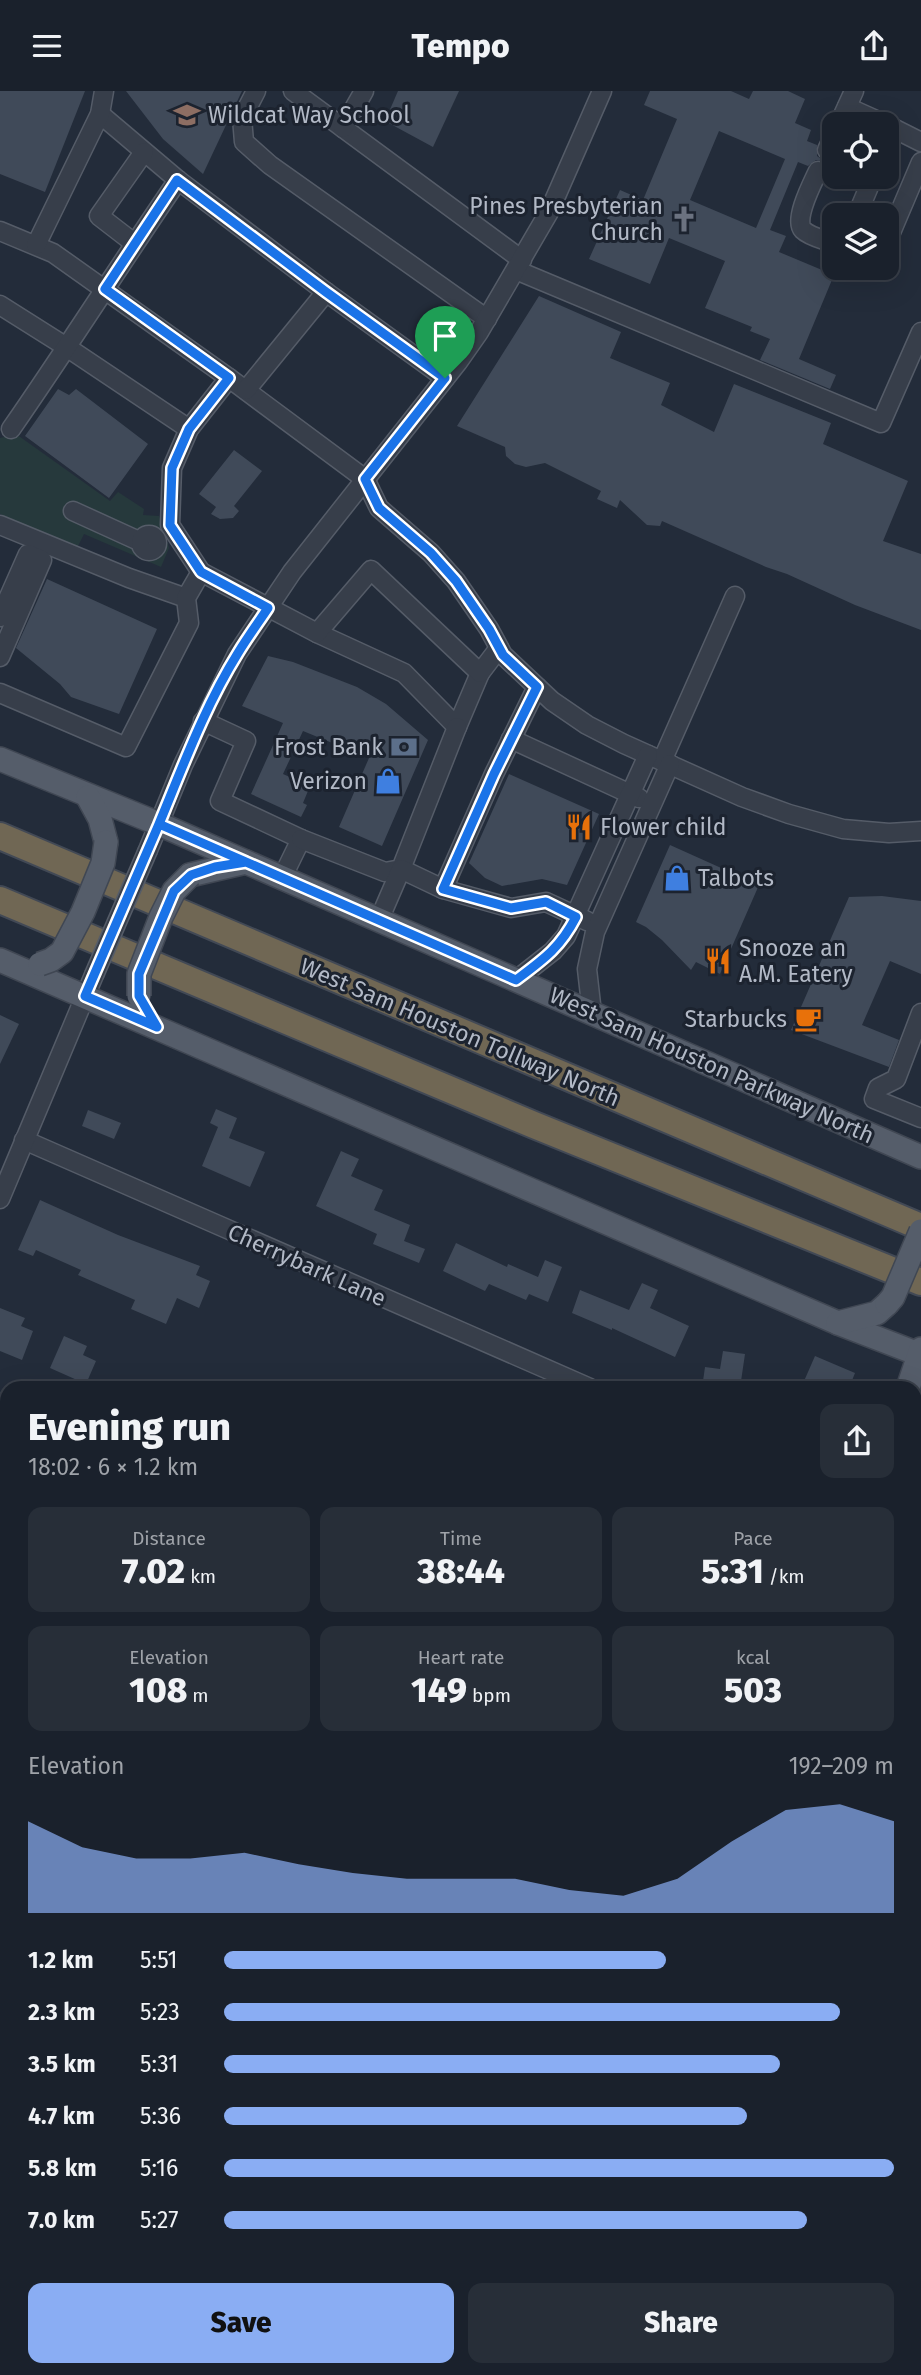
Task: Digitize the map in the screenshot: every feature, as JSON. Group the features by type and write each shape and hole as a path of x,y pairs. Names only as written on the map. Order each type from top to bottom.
{"highway":[{"name":"West Sam Houston Tollway North","path":"0,836 921,1229"},
{"path":"0,900 534,1125 921,1282"}],"main road":[{"name":"West Sam Houston Parkway North","path":"0,759 159,824 921,1157"},
{"path":"5,962 40,964 51,960 62,952 83,912 103,863 106,842 100,819 88,797"},
{"path":"157,1027 139,996 139,974 174,891 191,875 215,867 246,862"},
{"path":"5,962 838,1323 920,1353 910,1381"},
{"path":"896,1147 921,1175"},
{"path":"838,1323 877,1313 887,1304 893,1297 921,1229"}],"street":[{"path":"36,245 100,114 104,91"},
{"path":"256,91 242,118 244,142 270,165 486,319"},
{"path":"293,91 519,265 881,423 921,332"},
{"path":"343,128 364,91"},
{"path":"0,1199 203,720 237,654 292,572 445,378 486,319 549,212 601,91"},
{"path":"850,99 866,112"},
{"path":"100,114 177,180 445,378"},
{"path":"899,134 921,142"},
{"path":"134,243 99,216 144,152"},
{"path":"899,214 921,162"},
{"path":"818,171 800,215 800,225 803,230 822,238"},
{"path":"11,429 68,348 177,180"},
{"path":"0,231 53,253 246,390 365,479 379,508 431,553 456,581 503,655 552,701 587,725 742,797 789,814 843,829 921,831"},
{"path":"246,390 326,292"},
{"path":"0,305 189,429"},
{"path":"229,378 189,429 172,468 170,525 201,572 317,633 404,673 457,727"},
{"path":"73,511 156,547"},
{"path":"0,525 129,578 186,598"},
{"path":"317,633 371,570 480,673"},
{"path":"0,693 126,747 189,623 186,598 201,572"},
{"path":"1,650 6,616 26,577"},
{"path":"592,1013 587,969 598,926 652,805 660,760 735,596"},
{"path":"379,920 480,673 499,648"},
{"path":"443,889 537,687"},
{"path":"203,720 246,741 220,801 301,839 386,871 401,869 443,889 511,908 546,902 598,926"},
{"path":"512,739 652,805"},
{"path":"516,980 554,951 566,936 631,793 660,760"},
{"path":"282,878 301,839"},
{"path":"921,1013 895,1079 878,1088 874,1099 921,1118"},
{"name":"Cherrybark Lane","path":"24,1140 574,1381"}],"shaded area":[{"path":"16,434 110,501 118,492 144,509 143,515 159,516 169,548 161,567 84,534 77,548 0,514 0,438"}],"building":[{"path":"0,91 85,91 45,192 0,174"},
{"name":"Wildcat Way School","path":"126,91 242,91 203,174 163,139"},
{"path":"398,91 459,91 433,147 385,121"},
{"name":"Pines Presbyterian Church","path":"650,91 731,91 749,99 753,91 788,91 805,99 795,123 811,130 807,141 817,145 817,156 822,161 816,160 808,166 798,162 770,230 786,236 779,252 822,270 822,280 832,280 799,359 836,375 830,389 760,360 770,339 750,331 752,327 705,308 725,261 669,238 650,284 589,259 620,190 643,200 677,119 644,105","holes":["719,131 785,159 756,228 690,200"]},
{"path":"539,296 621,332 610,358 670,383 661,405 714,432 734,384 831,423 823,444 908,481 883,541 921,554 921,630 855,605 662,521 660,526 647,525 620,500 617,508 597,499 601,491 545,463 526,467 515,464 506,456 505,447 457,426"},
{"path":"58,389 69,395 76,389 148,444 109,498 25,436"},
{"path":"234,450 262,471 234,506 239,511 233,518 220,519 211,514 216,507 199,494"},
{"path":"47,579 157,629 119,714 71,697 60,684 16,648"},
{"path":"268,656 293,662 357,687 386,704 428,740 382,846 339,827 369,758 303,731 283,774 310,786 303,803 307,805 301,817 251,794 283,723 242,706"},
{"path":"509,774 599,814 567,885 542,879 502,886 485,878 469,863"},
{"path":"670,845 759,885 720,974 696,962 691,970 662,940 636,922"},
{"path":"882,896 921,901 921,974 890,961 862,1025 899,1040 889,1067 791,1030 849,897"},
{"path":"0,1015 19,1024 0,1064"},
{"path":"216,1109 237,1118 229,1138 265,1152 250,1187 202,1166 218,1127 210,1123"},
{"path":"88,1110 121,1123 114,1139 82,1126"},
{"path":"341,1151 359,1159 351,1176 383,1190 374,1210 410,1225 404,1241 425,1249 419,1263 373,1244 377,1234 316,1206"},
{"path":"40,1200 118,1235 200,1266 196,1275 210,1281 199,1308 177,1298 166,1324 131,1309 135,1300 78,1275 81,1270 36,1250 33,1256 18,1250"},
{"path":"456,1243 507,1267 508,1264 538,1277 545,1260 562,1267 548,1302 529,1294 526,1300 489,1284 485,1291 443,1271"},
{"path":"642,1283 658,1290 650,1308 689,1326 675,1357 572,1313 580,1290 629,1310"},
{"path":"0,1308 25,1318 21,1326 33,1331 22,1360 0,1351"},
{"path":"64,1336 87,1346 83,1355 96,1361 87,1381 79,1381 50,1368"},
{"path":"723,1351 745,1354 741,1381 703,1381 705,1367 720,1369"},
{"path":"815,1356 855,1373 852,1381 804,1381"}],"place":[{"name":"Wildcat Way School","path":"187,115"},
{"name":"Pines Presbyterian Church","path":"684,219"},
{"name":"Frost Bank","path":"404,747"},
{"name":"Verizon","path":"388,781"},
{"name":"Flower child","path":"579,827"},
{"name":"Talbots","path":"677,878"},
{"name":"Snooze an A.M. Eatery","path":"718,961"},
{"name":"Starbucks","path":"808,1019"}],"route":[{"path":"445,378 177,180 105,289 229,378 189,429 172,468 170,525 201,572 268,608 237,654 208,711 159,824 246,862 215,867 191,875 174,891 139,974 139,996 157,1027 85,996 159,824 193,839 246,862 516,980 554,951 566,936 576,917 546,902 511,908 443,889 494,774 537,687 503,655 489,629 456,581 431,553 379,508 365,479 445,378"}]}
